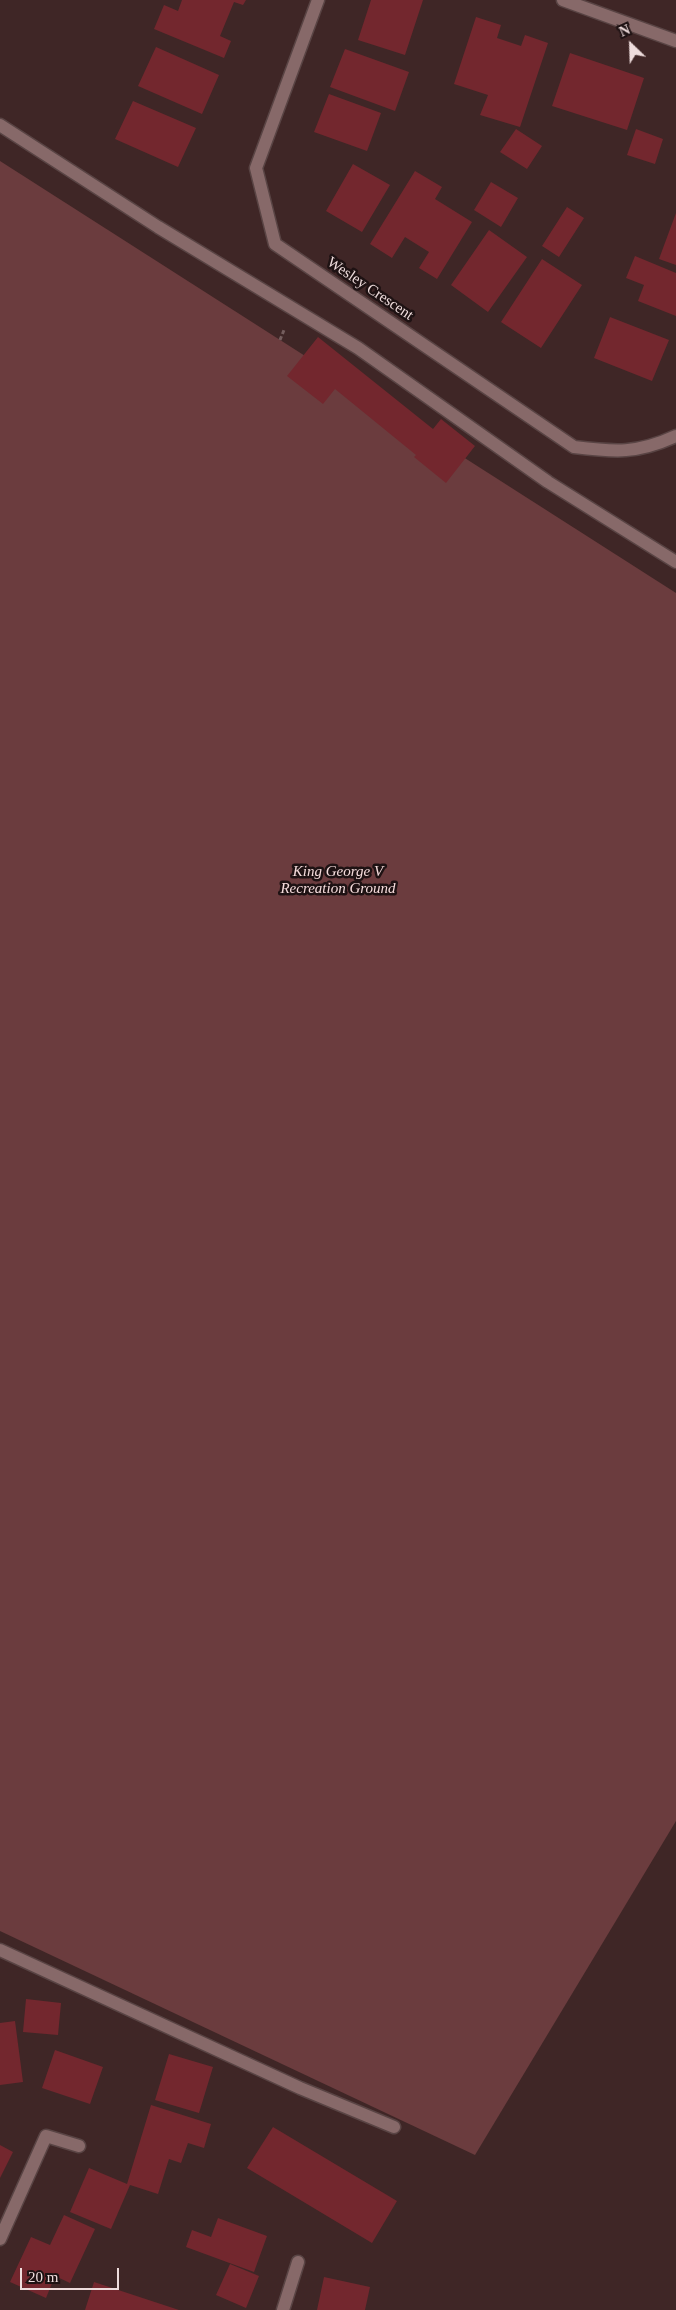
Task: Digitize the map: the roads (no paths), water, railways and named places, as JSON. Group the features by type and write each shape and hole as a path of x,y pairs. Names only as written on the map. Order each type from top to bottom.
{"street":[{"name":"Wesley Crescent","path":"318,0 256,168 275,244 574,447 616,452 653,447 676,436"},
{"path":"563,0 676,42"},
{"path":"0,125 158,228 358,348 548,482 676,562"},
{"path":"0,1950 300,2088 394,2127"},
{"path":"0,2240 46,2136 79,2146"},
{"path":"283,2310 298,2262"}],"park label":[{"name":"King George V Recreation Ground","path":"338,880"}]}
